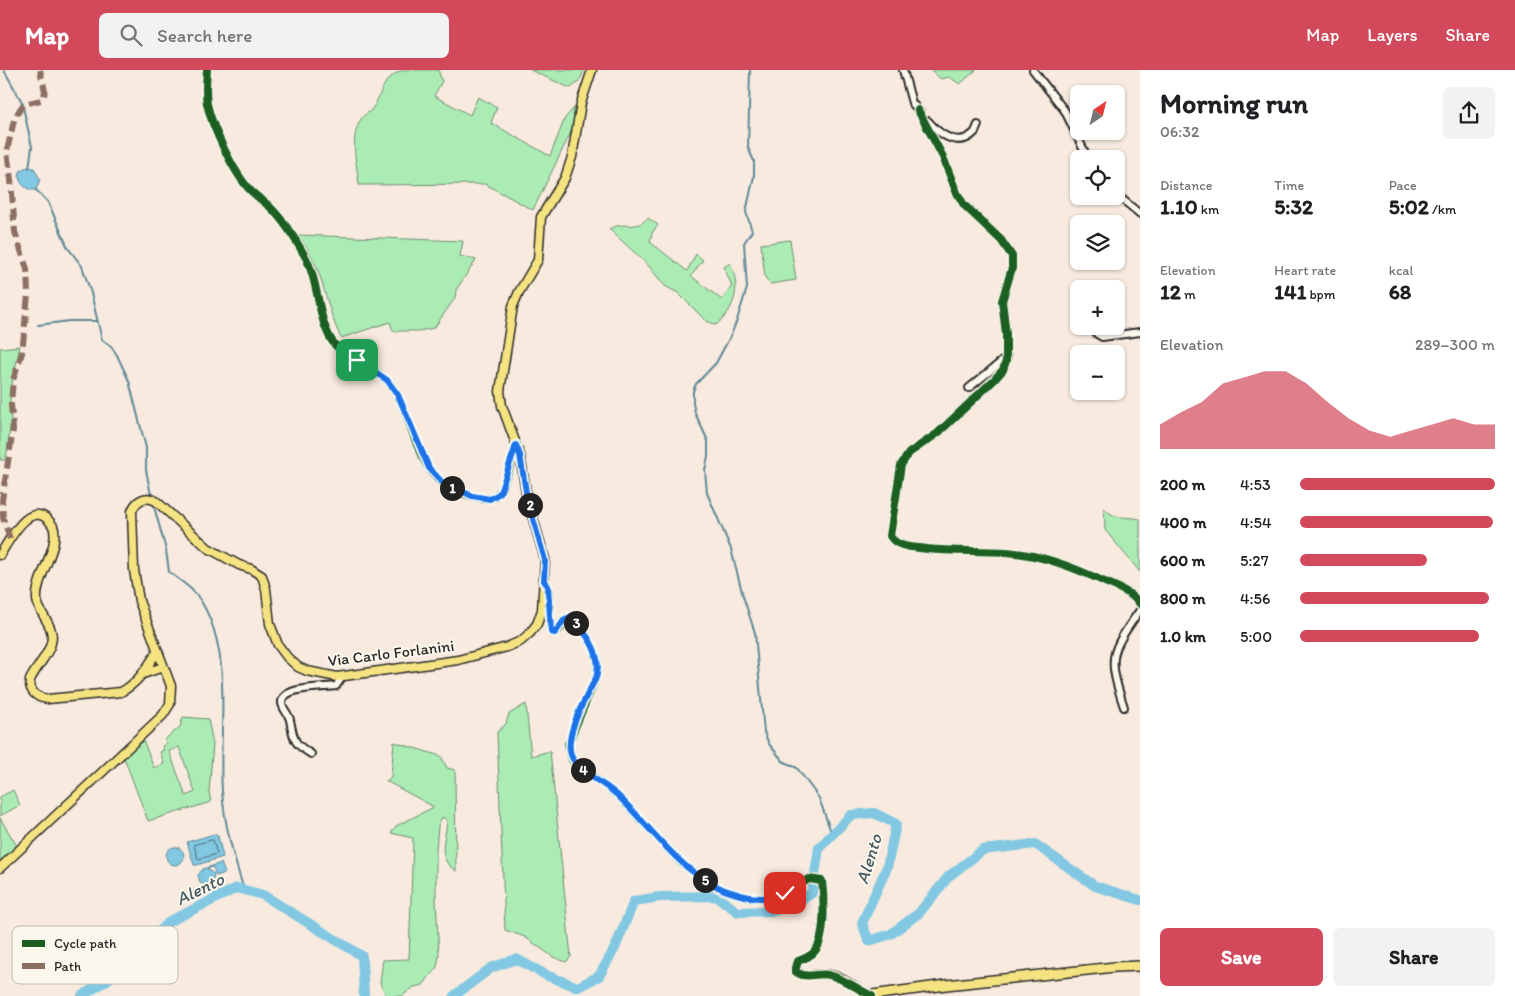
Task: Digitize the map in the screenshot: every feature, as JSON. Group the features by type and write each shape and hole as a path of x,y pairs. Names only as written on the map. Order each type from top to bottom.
{"highway":[{"path":"865,996 946,985 1140,966"}],"main road":[{"name":"Via Carlo Forlanini","path":"0,868 163,715 170,704 171,686 139,601 134,570 132,511 138,502 145,498 156,501 208,548 262,576 266,589 270,624 278,645 298,667 318,675 343,676 449,661 514,644 530,633 540,617 545,560 527,498 520,455 502,406 500,391 513,306 538,260 541,217 565,178 572,158 581,104 592,70"},
{"path":"0,555 21,522 26,518 33,515 42,516 53,526 54,540 37,591 37,602 50,628 52,641 30,680 31,688 36,695 48,700 121,692 131,687 143,674 157,652"},
{"path":"143,674 163,667"}],"street":[{"path":"208,70 205,88 207,105 213,124 231,162 250,191 271,207 283,221 307,260 327,330 333,342 345,353 387,380 398,395 429,468 442,482 454,489 472,496 490,499 500,493 516,445"},
{"path":"903,70 907,91 912,103 939,133 948,138 965,139 975,132 978,124"},
{"path":"1034,70 1065,111 1084,150"},
{"path":"918,110 943,157 956,191 964,205 1001,240 1012,256 1012,268 1002,301 1006,357 1003,370 938,433 910,453 901,465 890,536 893,542 904,546 951,552 1007,552 1046,558 1120,589 1140,604"},
{"path":"1125,202 1140,214"},
{"path":"1125,334 1140,332"},
{"path":"1099,335 1102,337 1117,335"},
{"path":"969,388 1006,357"},
{"path":"544,581 548,586 551,632 555,633 558,631 565,619 570,617 593,647 598,660 599,668 596,678 568,744 572,760 618,796 680,862 708,883 726,891 751,898 772,898 785,893 808,879 822,881 824,898 821,936 816,951 798,961 795,969 802,975 827,974 848,982 872,996"},
{"path":"1124,707 1114,677 1113,657 1118,642 1140,610"},
{"path":"311,754 297,745 292,736 290,716 283,707 282,701 285,695 292,690 336,686 343,676"}],"green space":[{"path":"403,70 438,70 442,81 434,96 470,115 478,97 497,107 491,123 550,156 565,118 574,108 573,128 533,210 485,184 359,185 355,151 357,126 362,117 376,103 386,82"},
{"path":"530,70 584,70 579,81 570,88"},
{"path":"931,70 976,70 960,84 949,77 941,79"},
{"path":"648,218 658,225 652,233 650,242 687,271 696,254 703,260 691,276 722,300 732,286 724,267 730,263 735,280 735,297 728,312 716,325 705,320 678,293 665,286 647,264 609,229 620,225 638,224"},
{"path":"298,235 463,241 460,256 476,260 456,290 455,298 434,328 419,331 393,331 390,322 341,338 330,311 314,260"},
{"path":"790,240 796,280 770,284 765,277 761,244"},
{"path":"20,346 10,393 11,420 6,460 0,460 0,348"},
{"path":"1104,508 1116,516 1140,519 1140,572 1105,530"},
{"path":"526,704 531,756 550,751 571,957 566,962 553,957 525,937 505,930 497,732 506,724 509,714"},
{"path":"183,717 208,719 213,744 209,792 211,802 148,821 123,755 142,737 154,768 164,764 160,752 164,750 162,746 167,743 164,740 180,727","holes":["179,747 195,792 186,796 169,751"]},
{"path":"394,742 441,756 447,768 455,770 456,871 450,866 444,854 443,848 447,820 442,817 438,826 436,851 439,955 437,967 423,985 414,987 402,996 386,996 380,983 383,960 409,959 413,838 391,833 396,826 434,807 386,781 391,777"},
{"path":"13,790 20,805 0,816 0,797"},
{"path":"0,818 17,846 0,862"}],"water":[{"path":"28,167 34,168 40,179 36,190 26,188 20,180 20,172"},
{"path":"214,834 218,836 223,857 194,865 187,842"},
{"path":"171,847 179,847 184,852 182,863 171,865 166,860 166,852"},
{"path":"221,863 225,873 216,876 213,867 207,869 214,874 213,882 207,885 200,883 198,875 203,869"}],"waterway":[{"path":"4,70 23,104"},
{"path":"750,70 748,148 754,161 754,176 746,212 752,231 744,243 747,288 731,335 716,363 696,384 693,391 693,403 695,413 708,441 708,456 705,470 707,493 731,549 755,633 764,732 769,744 783,761 797,768 819,798 832,835"},
{"path":"23,107 32,147 29,168"},
{"path":"36,190 48,202 68,248 82,266 91,293 102,340 111,346 117,355 129,381 146,448 146,470 151,495"},
{"path":"38,325 69,321 97,321"},
{"path":"153,503 166,550 169,572 199,598 212,624 218,646 222,694 221,767 223,803 230,841 244,890"},
{"name":"Alento","path":"454,996 491,968 516,959 548,976 578,987 599,976 615,948 634,901 660,897 716,896 738,912 773,911 798,902 812,893 819,848 851,815 874,813 896,824 887,867 862,923 869,941 891,934 919,913 949,876 983,850 1035,844 1095,886 1140,900"},
{"name":"Alento","path":"165,926 170,921 237,888 263,895 362,956 364,996"},
{"name":"Alento","path":"82,996 101,984"}],"marked path":[{"path":"10,539 3,518 2,500 13,430 11,404 13,380 22,353 28,294 27,269 15,232 7,151 14,120 20,109 24,104 41,100 44,96 45,91 40,70"}],"cycle path":[{"path":"207,70 207,104 219,137 231,162 251,191 281,219 306,258 313,278 323,321 332,341 339,349 375,371 392,386 403,407 421,454 434,475 442,483 459,492 473,497 492,498 496,496 504,483 517,445"},
{"path":"918,110 943,157 956,191 964,205 1001,240 1012,256 1012,268 1002,301 1006,334 1006,361 1003,370 994,380 938,433 909,453 901,465 890,536 897,543 911,547 1007,552 1057,562 1119,588 1140,604"},
{"path":"544,581 548,586 551,632 555,633 560,629 565,619 571,617 588,637 597,661 596,678 568,744 572,760 618,796 680,862 708,883 726,891 751,898 772,898 809,879 822,881 824,907 823,928 819,945 809,956 798,961 795,971 803,975 825,974 835,977 872,996"}],"route":[{"path":"357,360 387,380 398,395 429,468 442,482 454,489 472,496 490,499 495,497 500,493 516,445 520,455 527,498 540,536 545,560 544,581 548,586 551,632 555,633 558,631 565,619 570,617 593,647 598,660 599,668 596,678 585,700 568,744 572,760 618,796 680,862 708,883 726,891 751,898 772,898 785,893"}]}
